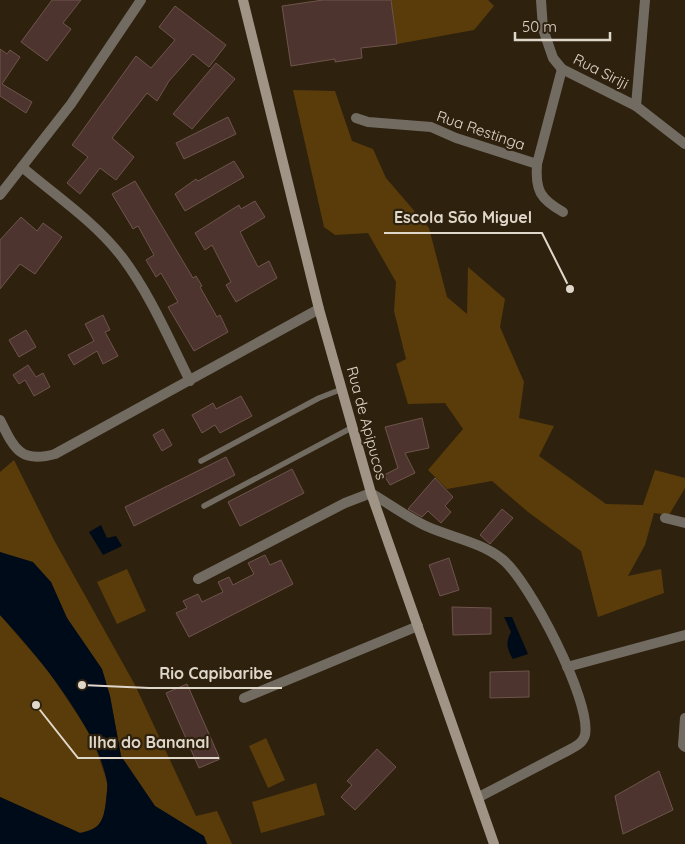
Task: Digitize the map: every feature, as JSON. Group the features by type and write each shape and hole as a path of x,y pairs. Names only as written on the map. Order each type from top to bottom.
{"main road":[{"name":"Rua de Apipucos","path":"244,0 319,309 371,493 494,844"}],"street":[{"path":"0,195 72,104 141,0"},
{"name":"Rua Siriji","path":"541,0 543,29 553,58 562,69 636,106 685,144"},
{"path":"636,106 645,0"},
{"path":"562,69 537,164 536,187 540,194 563,212"},
{"name":"Rua Restinga","path":"356,118 368,122 431,127 456,138 537,164"},
{"path":"22,167 98,230 122,257 145,293 190,381"},
{"path":"0,420 16,450 30,458 44,458 55,454 190,381 319,309"},
{"path":"198,579 345,503 371,493 425,525 502,558 525,586 540,611 567,667 578,695 584,724 584,737 581,742 569,750 479,797"},
{"path":"665,518 685,523"},
{"path":"244,698 418,626"},
{"path":"567,667 685,635"},
{"path":"684,746 685,718"}],"lane":[{"path":"201,461 319,398 342,389"},
{"path":"204,506 353,427"}],"shaded area":[{"path":"391,0 488,0 494,6 474,30 397,44"},
{"path":"293,90 335,91 352,141 373,149 386,178 429,228 447,297 467,314 468,267 505,299 500,327 524,382 519,418 554,426 539,456 606,504 643,505 655,470 685,478 685,488 669,515 654,513 645,545 628,576 661,569 664,593 598,617 581,551 528,512 492,481 447,489 428,470 463,429 445,403 408,404 396,364 406,359 394,311 396,282 368,233 335,235 324,227"},
{"path":"14,460 54,540 135,685 196,816 217,811 232,844 207,844 203,836 155,806 121,756 110,696 102,669 67,618 51,582 0,552 0,472"},
{"path":"127,569 146,611 117,624 97,582"},
{"path":"0,615 50,673 92,737 108,784 104,816 100,825 93,830 80,833 0,797"},
{"path":"266,738 285,780 268,788 249,746"},
{"path":"316,783 325,815 261,833 252,802"}],"water":[{"path":"101,525 107,538 116,536 122,546 103,555 89,532"},
{"path":"0,552 33,562 51,582 67,618 102,669 110,696 121,756 155,806 204,836 207,844 0,844 0,797 80,833 96,827 102,820 107,783 102,762 80,717 48,671 0,615"},
{"path":"504,617 512,617 528,654 513,659 508,646 511,632"}],"building":[{"path":"52,0 81,0 63,23 71,29 47,61 21,42"},
{"path":"323,0 391,0 397,44 361,48 362,58 335,62 335,59 291,66 282,6"},
{"path":"175,6 226,45 209,67 193,54 169,81 157,101 147,93 112,138 134,157 116,180 100,168 80,194 67,183 88,157 72,145 136,56 151,68 175,40 159,27"},
{"path":"0,49 7,54 10,50 20,57 2,84 32,102 26,113 0,96"},
{"path":"216,63 235,79 192,129 173,114"},
{"path":"228,117 236,134 184,159 176,143"},
{"path":"234,161 244,177 185,211 175,194 196,179 198,181"},
{"path":"135,181 193,278 196,276 217,317 220,315 228,332 194,351 168,307 178,302 161,273 156,277 146,260 154,255 138,226 133,229 112,194"},
{"path":"255,201 265,217 240,232 258,267 269,261 277,278 236,302 226,285 231,282 212,245 205,250 195,233 239,205 241,209"},
{"path":"21,217 37,231 43,223 62,237 35,274 20,264 0,289 0,240"},
{"path":"103,315 110,330 105,332 118,356 103,364 97,351 74,365 68,355 94,341 85,324"},
{"path":"26,330 36,347 19,357 9,340"},
{"path":"28,365 36,377 43,373 50,387 34,396 25,380 19,384 13,375"},
{"path":"241,396 252,416 220,433 215,425 202,433 192,415 213,403 216,409"},
{"path":"422,418 429,448 405,453 415,473 390,485 384,475 398,468 385,427"},
{"path":"163,429 172,445 162,451 153,435"},
{"path":"226,457 235,475 134,526 125,507"},
{"path":"292,469 304,493 240,526 228,502"},
{"path":"435,478 453,497 445,506 451,512 441,523 428,511 422,517 408,509"},
{"path":"502,509 513,518 490,544 480,535"},
{"path":"265,555 270,565 281,560 293,584 189,637 176,613 187,608 183,601 198,594 202,602 223,592 218,582 229,577 233,585 254,574 248,563"},
{"path":"449,558 459,590 440,596 429,565"},
{"path":"452,607 491,608 491,634 453,635"},
{"path":"529,671 529,697 490,698 490,672"},
{"path":"187,684 220,759 199,768 166,693"},
{"path":"377,749 396,767 355,810 341,797 352,785 347,781"},
{"path":"659,771 673,810 623,834 615,796"}],"place":[{"name":"Escola São Miguel","path":"570,289"},
{"name":"Rio Capibaribe","path":"82,685"},
{"name":"Ilha do Bananal","path":"36,705"}]}
